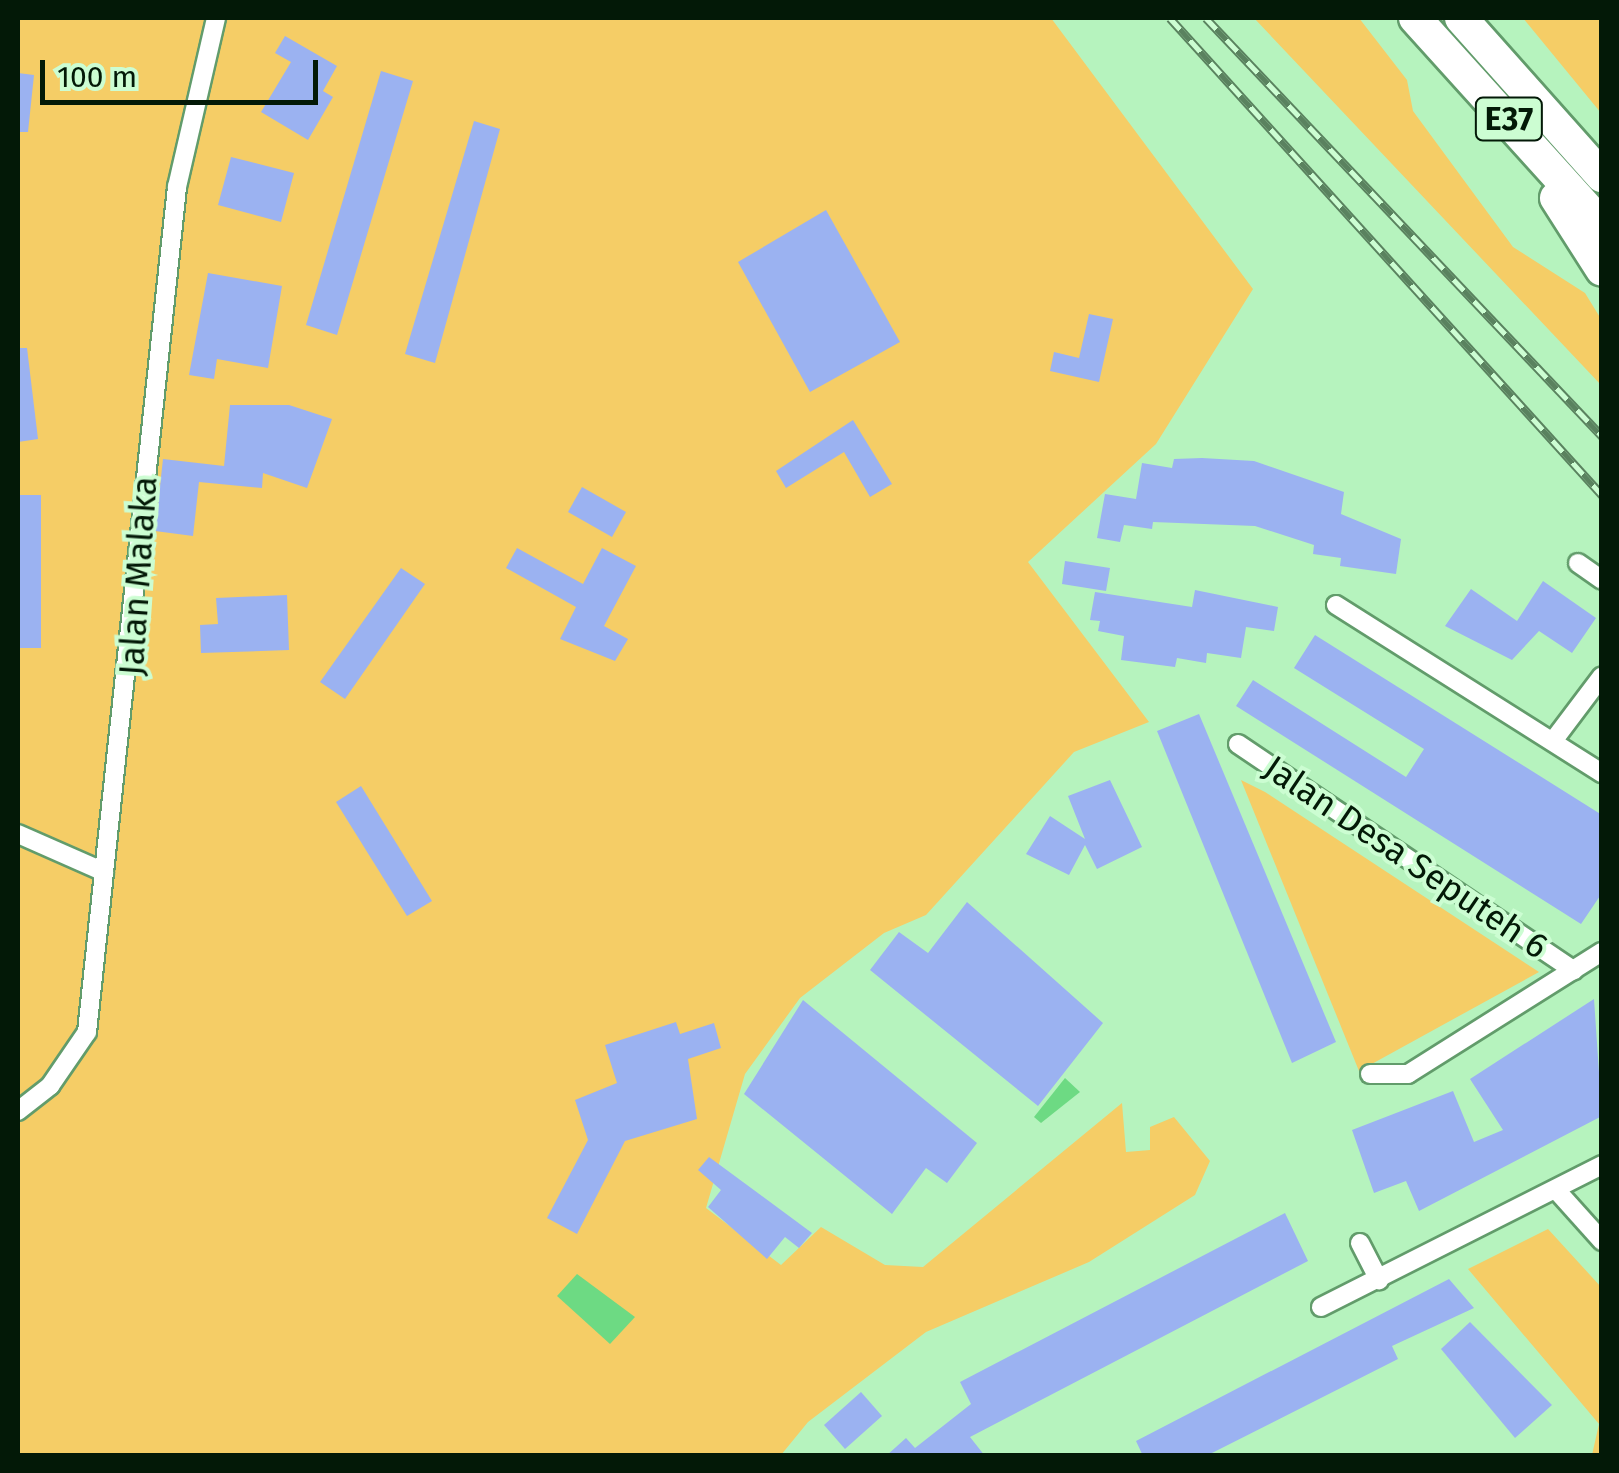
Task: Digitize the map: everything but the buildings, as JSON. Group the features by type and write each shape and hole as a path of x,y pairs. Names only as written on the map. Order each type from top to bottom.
{"highway":[{"path":"1416,18 1602,222"},
{"name":"E37","path":"1416,18 1602,222"},
{"path":"1461,18 1602,176"},
{"name":"E37","path":"1486,18 1602,151"},
{"path":"1504,116 1602,270"}],"street":[{"name":"Jalan Malaka","path":"18,1110 50,1086 87,1032 177,187 216,18"},
{"path":"1578,563 1602,580"},
{"path":"1336,605 1602,773"},
{"path":"1554,742 1602,676"},
{"name":"Jalan Desa Seputeh 6","path":"1238,744 1574,971"},
{"path":"18,834 104,872"},
{"path":"1370,1074 1408,1074 1602,952"},
{"path":"1321,1307 1558,1192 1602,1166"},
{"path":"1558,1192 1602,1241"},
{"path":"1360,1243 1378,1280"}],"shaded area":[{"path":"18,18 1051,18 1253,289 1156,444 1028,562 1149,722 1074,752 926,915 884,933 800,998 745,1074 706,1208 781,1265 821,1227 885,1265 923,1267 1122,1103 1126,1152 1150,1150 1150,1127 1174,1117 1210,1161 1195,1195 1089,1262 926,1332 808,1422 781,1455 18,1455"},
{"path":"1254,18 1359,18 1407,80 1413,111 1513,247 1585,293 1601,319 1601,385"},
{"path":"1523,18 1601,18 1601,113 1587,96"},
{"path":"1241,780 1265,792 1539,972 1359,1071"},
{"path":"1065,1078 1080,1092 1041,1123 1034,1117"},
{"path":"1548,1229 1601,1287 1601,1455 1592,1455 1599,1424 1468,1269"},
{"path":"577,1274 635,1317 610,1344 557,1296"}],"railway":[{"path":"1170,18 1602,495"},
{"path":"1206,18 1602,436"}]}
